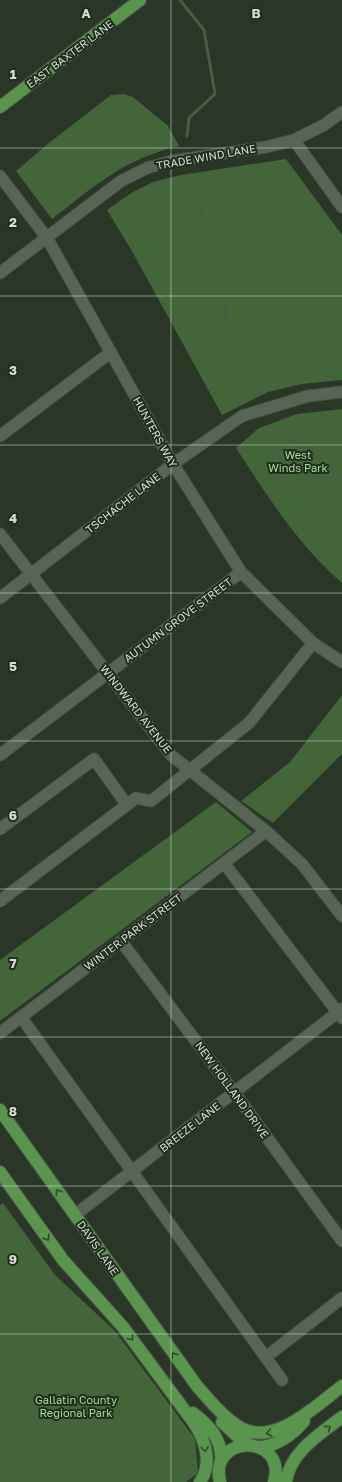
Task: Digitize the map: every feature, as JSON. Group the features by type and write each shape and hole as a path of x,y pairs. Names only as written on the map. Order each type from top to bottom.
{"main road":[{"name":"EAST BAXTER LANE","path":"0,107 140,0"},
{"name":"DAVIS LANE","path":"0,1110 197,1386"},
{"path":"0,1172 62,1260 123,1327 203,1437 206,1450 206,1464 200,1482"},
{"path":"197,1386 231,1421 242,1429 262,1434 273,1432 315,1407 342,1386"},
{"path":"197,1386 203,1399 226,1427 272,1459 276,1467 279,1480"},
{"path":"180,1404 195,1414 215,1435 221,1445 220,1472"},
{"path":"210,1482 220,1472 226,1454 233,1449 241,1445 266,1447 276,1444 301,1424 315,1407"},
{"path":"279,1480 279,1468 288,1456 298,1448 314,1439 342,1417"}],"street":[{"name":"TRADE WIND LANE","path":"0,273 121,181 147,168 172,161 266,147 294,140 324,125 342,112"},
{"path":"294,140 342,206"},
{"name":"HUNTERS WAY","path":"0,176 47,238 173,464 241,572 313,643 342,662"},
{"path":"0,436 111,352"},
{"name":"TSCHACHE LANE","path":"0,598 173,464 242,416 308,396 342,392"},
{"name":"WINDWARD AVENUE","path":"0,534 30,574 109,672 171,755 189,771 266,831 302,864 342,916"},
{"name":"AUTUMN GROVE STREET","path":"0,755 241,572"},
{"path":"0,900 136,798 152,801 249,723 313,643"},
{"path":"0,828 94,759 127,805"},
{"name":"WINTER PARK STREET","path":"0,1033 266,831"},
{"path":"224,863 341,1013"},
{"name":"NEW HOLLAND DRIVE","path":"121,941 234,1092 342,1241"},
{"name":"BREEZE LANE","path":"75,1215 234,1092 341,1013"},
{"path":"21,1017 282,1380"},
{"path":"266,1357 342,1298"}],"green space":[{"path":"124,94 133,97 168,126 179,146 160,151 126,166 97,184 52,219 16,171 50,142 111,95"},
{"path":"286,159 342,235 342,380 302,384 268,392 222,415 133,253 107,210 131,193 153,182 181,175"},
{"name":"West Winds Park","path":"342,409 342,583 311,553 284,520 236,448 259,428 297,414"},
{"path":"342,695 342,754 273,823 241,801 290,762"},
{"path":"216,802 252,832 0,1021 0,960"},
{"name":"Gallatin County Regional Park","path":"3,1203 55,1275 115,1331 195,1439 198,1473 186,1482 0,1482 0,1205"}],"waterway":[{"path":"180,0 204,30 215,94 189,118 187,136"},
{"path":"189,188 199,207 227,295 224,330 260,394"},
{"path":"278,428 342,478"}]}
